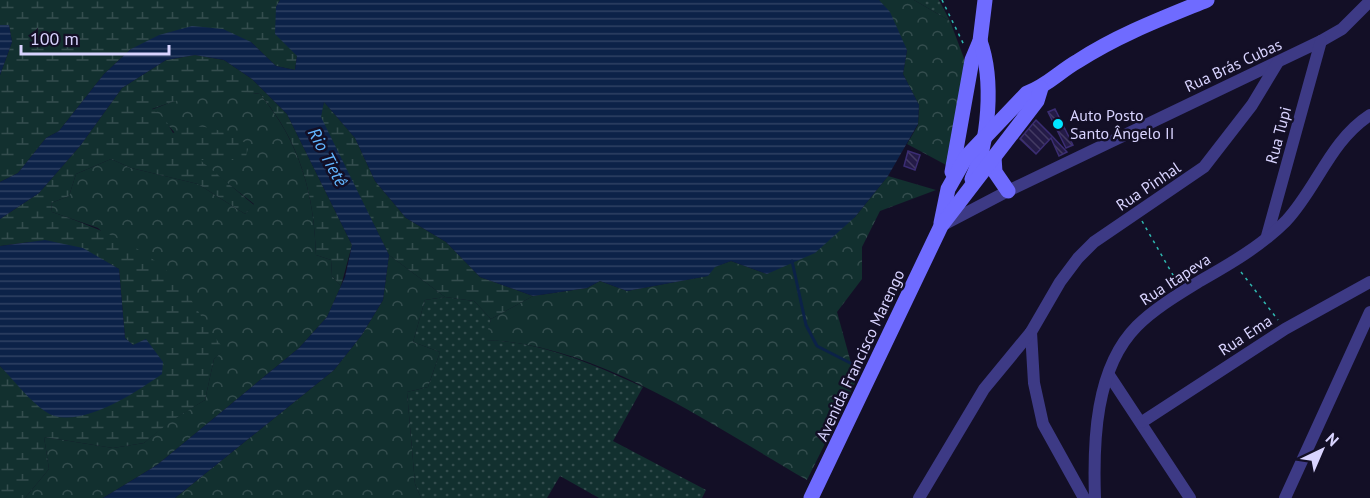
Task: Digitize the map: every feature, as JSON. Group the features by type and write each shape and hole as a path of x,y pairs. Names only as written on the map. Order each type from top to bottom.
{"main road":[{"path":"948,189 972,60 980,41 985,0"},
{"name":"Avenida Francisco Marengo","path":"810,498 940,226 948,189 966,157 1027,93 1041,88 1078,61 1121,36 1207,0"},
{"path":"962,201 977,168 985,135 987,60 980,41"},
{"name":"Avenida Francisco Marengo","path":"940,226 962,201 1037,101 1041,88"},
{"path":"986,104 1006,115"},
{"path":"994,157 995,172 1008,191"}],"street":[{"name":"Rua Brás Cubas","path":"940,226 1321,41 1342,29 1370,1"},
{"name":"Rua Tupi","path":"1267,237 1321,41"},
{"name":"Rua Pinhal","path":"919,498 984,389 1031,332 1060,282 1078,258 1094,242 1204,167 1252,105 1278,62"},
{"name":"Rua Itapeva","path":"1095,498 1094,444 1109,375 1121,345 1136,327 1182,292 1233,262 1267,237 1297,207 1343,137 1370,115"},
{"name":"Rua Ema","path":"1142,422 1285,329 1370,282"},
{"path":"1285,498 1370,312"},
{"path":"1031,332 1034,382 1040,416 1050,441 1084,498"},
{"path":"1109,375 1190,498"}],"path":[{"path":"942,0 972,60"},
{"path":"1138,213 1182,292"},
{"path":"1233,262 1285,329"}],"green space":[{"path":"0,0 280,0 276,7 297,56 295,70 276,66 251,42 131,49 104,74 59,131 46,138 18,173 0,182 0,75 12,42 9,25 0,25"},
{"path":"879,0 914,0 950,21 965,61 948,166 907,144 918,125 919,105 903,74 907,50"},
{"path":"914,0 939,0 950,21"},
{"path":"195,55 224,60 252,79 287,114 352,245 341,286 332,276 331,260 316,255 312,210 302,169 285,131 260,94 231,92 205,94 152,109 165,119 173,133 193,127 212,128 249,145 245,160 200,160 254,205 245,214 198,184 131,168 111,159 76,174 69,196 51,203 52,212 107,233 143,252 159,264 186,292 225,350 214,359 205,400 171,421 144,443 113,448 44,437 49,469 25,498 0,498 0,366 37,403 133,345 125,338 119,269 75,247 62,244 35,242 0,246 0,219 39,193 80,146 122,88 166,60"},
{"path":"231,90 260,94 274,112 295,150 308,190 315,232 316,255 331,260 332,276 341,286 327,317 299,348 157,465 103,498 25,498 49,469 44,437 113,448 144,443 170,421 205,400 214,359 224,350 98,228 52,212 51,203 69,196 76,174 111,159 131,168 198,184 245,214 254,204 199,160 151,110 187,96"},
{"path":"324,102 355,138 375,181 406,218 446,242 480,277 533,296 491,319 474,301 445,297 389,255 320,117"},
{"path":"888,176 936,190 880,211 862,247 862,279 837,312 856,381 807,480 693,413 611,372 569,356 527,345 485,340 491,319 533,296 587,288 600,281 627,291 707,276 714,267 731,261 767,274 855,217"},
{"path":"389,255 445,297 425,300 413,342 440,352 428,387 407,392 415,484 421,498 175,498 334,370 361,336 383,300"},
{"path":"445,297 474,301 491,319 486,340 547,350 586,363 643,387 613,441 706,490 702,498 599,498 560,476 547,498 421,498 415,484 407,392 428,387 440,352 413,342 425,300"}],"water":[{"name":"Rio Tietê","path":"280,0 879,0 890,12 907,50 903,74 919,105 918,124 888,176 855,217 815,253 767,274 731,261 715,267 708,276 627,291 600,281 587,288 533,296 480,277 446,242 406,218 375,181 355,138 324,102 321,117 389,255 383,300 361,336 334,370 175,498 103,498 157,465 299,348 327,317 345,277 352,245 287,114 252,79 224,60 195,55 166,60 122,88 80,146 39,193 0,219 0,182 18,173 46,138 59,131 104,74 131,49 159,35 192,26 223,29 251,42 276,66 295,70 297,56 275,34 276,7"},
{"path":"0,25 9,25 12,42 0,75"},
{"path":"45,240 83,248 119,269 125,338 133,345 146,339 163,362 162,374 152,381 112,405 82,416 55,416 48,413 34,402 0,366 0,246"}],"building":[{"name":"Auto Posto Santo Ângelo II","path":"1055,109 1073,145 1066,148 1048,112"},
{"name":"Auto Posto Santo Ângelo II","path":"1036,120 1067,152 1059,156 1051,138 1036,154 1020,139"},
{"path":"908,151 920,155 915,170 904,166"}],"waterway":[{"path":"792,261 806,325 817,346 858,367"}],"place":[{"name":"Auto Posto Santo Ângelo II","path":"1058,124"}]}
